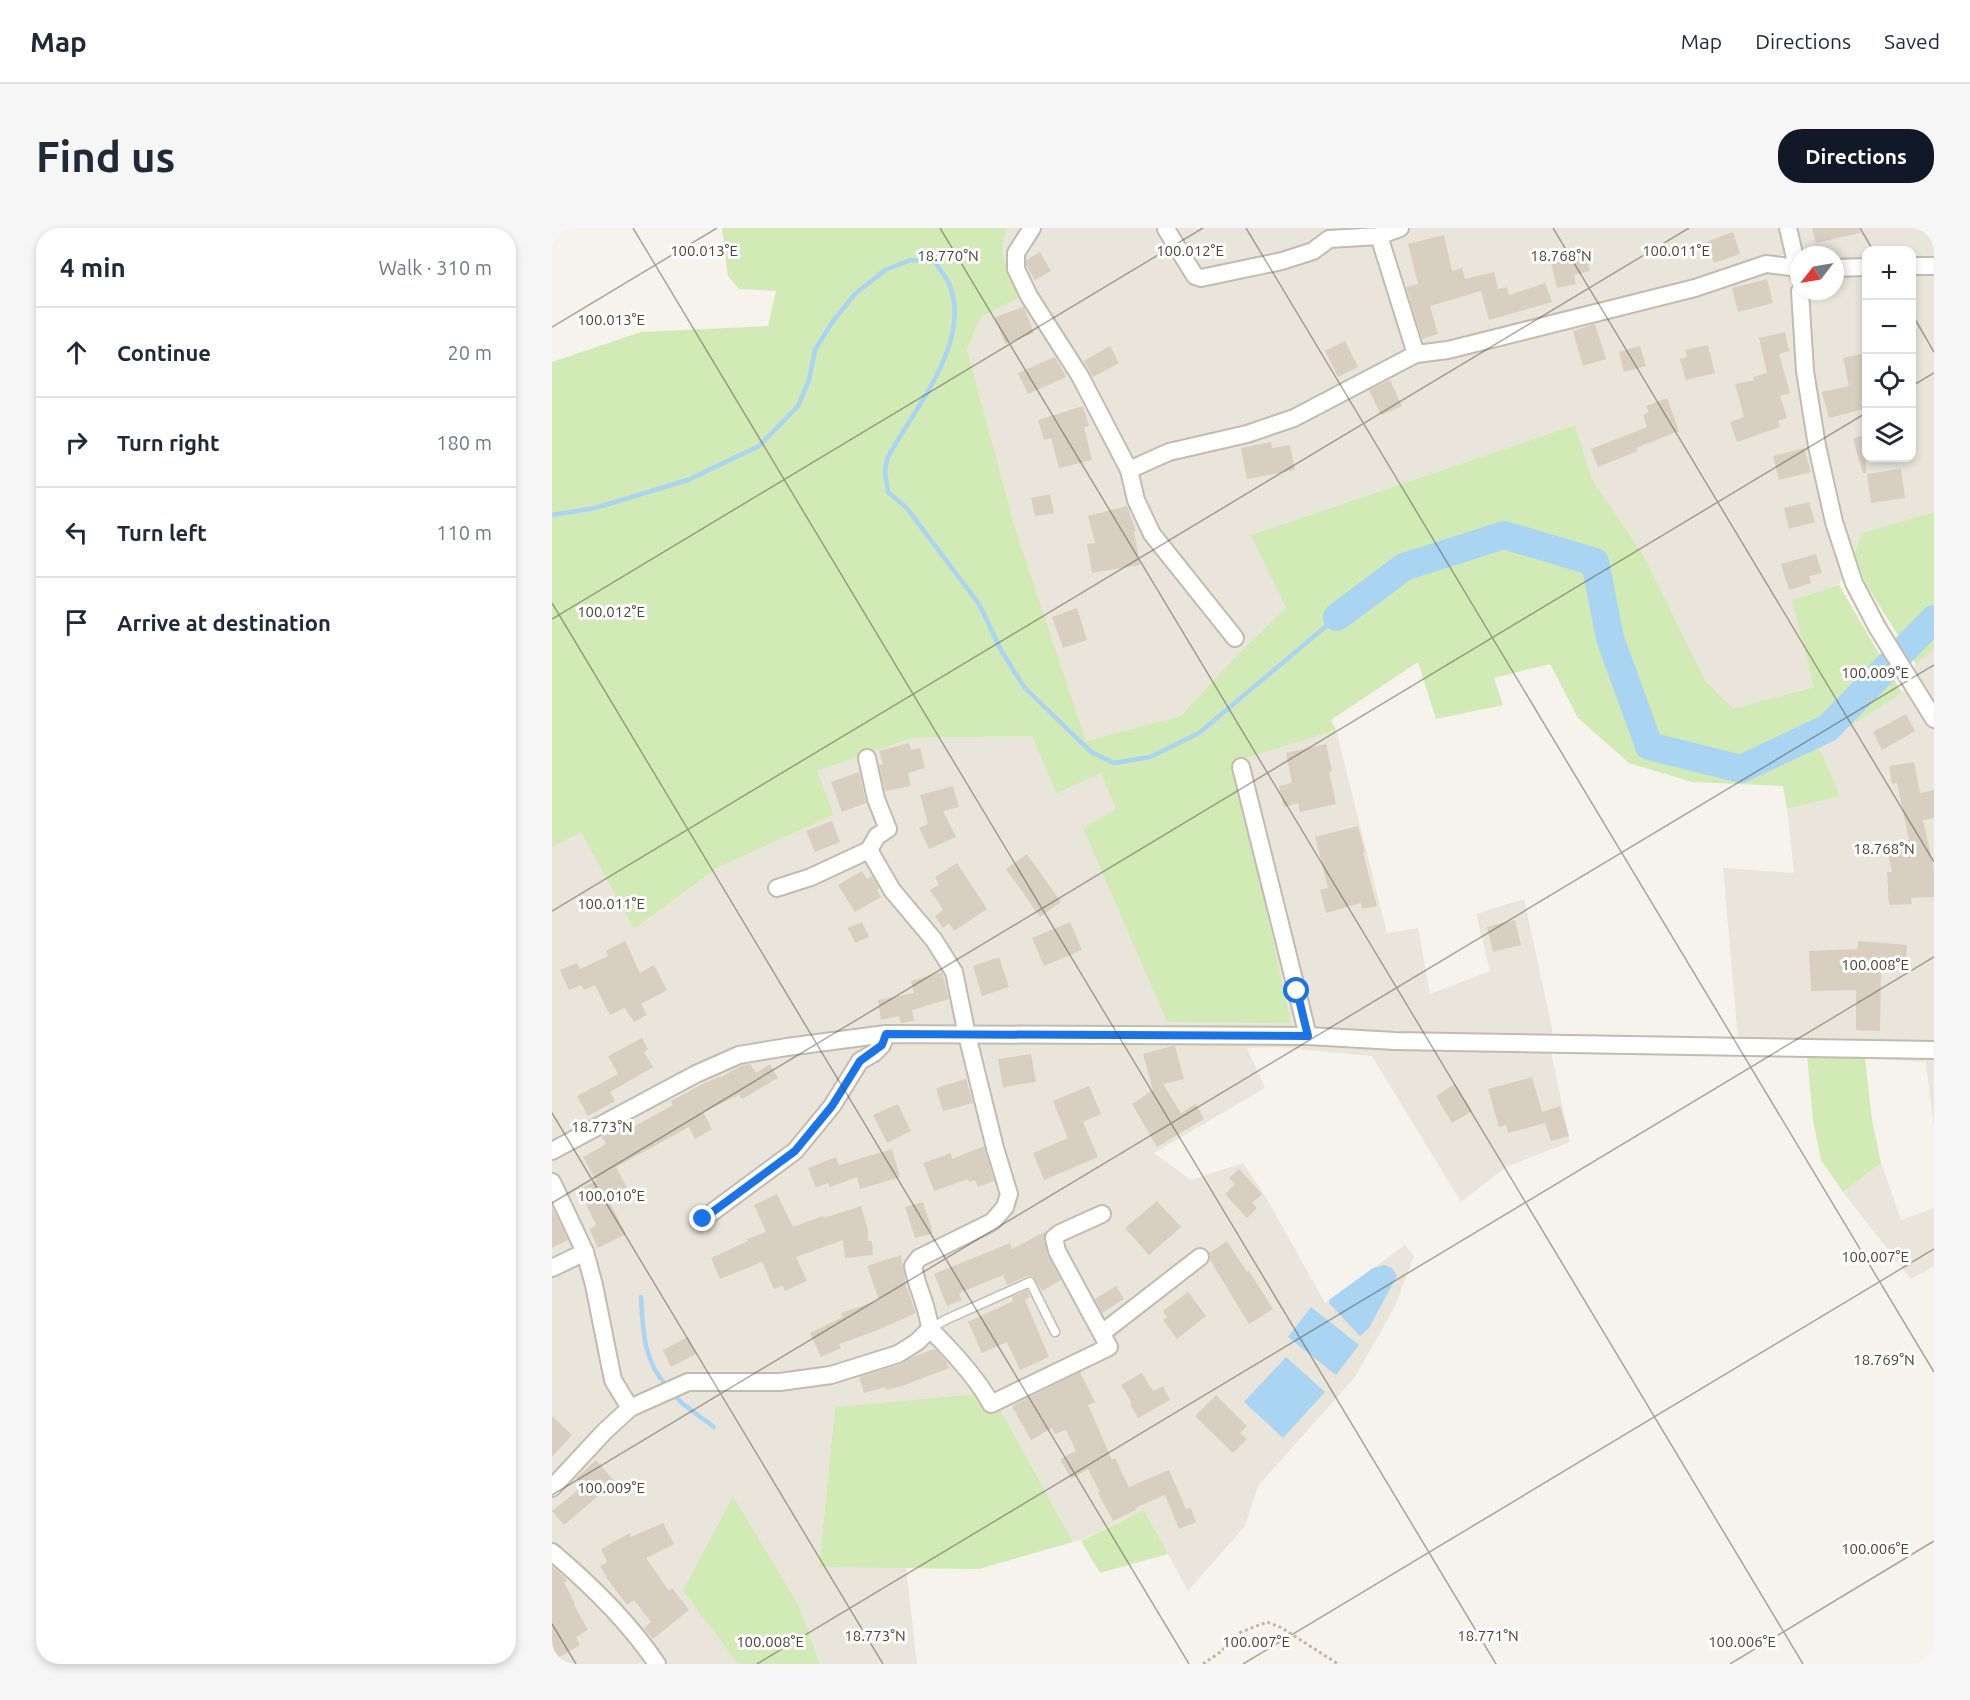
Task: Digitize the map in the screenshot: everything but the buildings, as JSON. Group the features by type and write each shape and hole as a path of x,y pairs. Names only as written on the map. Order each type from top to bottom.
{"street":[{"path":"1032,228 1016,254 1016,269 1029,296 1080,376 1129,470 1136,500 1152,534 1234,638"},
{"path":"1166,229 1195,276 1201,278 1282,261 1313,251 1326,233 1379,236 1400,228"},
{"path":"1788,228 1793,246"},
{"path":"1379,236 1416,354"},
{"path":"1129,470 1169,452 1247,434 1294,418 1416,354 1448,350 1695,288 1766,264 1790,267"},
{"path":"1916,266 1934,266"},
{"path":"1844,268 1862,267"},
{"path":"1801,300 1805,370 1817,446 1838,532 1858,592 1934,719"},
{"path":"777,888 812,877 869,850 877,836 888,829 876,799 867,758"},
{"path":"1241,767 1308,1036"},
{"path":"869,850 892,890 934,940 954,972 967,1035 1009,1194 1005,1207 992,1222 919,1258 913,1266 916,1281 928,1311 930,1329 945,1343 984,1390 991,1404 1109,1347 1057,1251 1054,1238 1102,1214"},
{"path":"552,1151 696,1074 739,1055 886,1034 1308,1036 1395,1041 1934,1050"},
{"path":"703,1219 795,1151 832,1106 860,1061 882,1045 886,1034"},
{"path":"552,1182 585,1252 594,1285 612,1380 636,1405"},
{"path":"552,1268 585,1252"},
{"path":"1102,1333 1200,1257"},
{"path":"552,1488 605,1431 636,1405 688,1382 780,1382 831,1375 898,1354 917,1342 930,1329"},
{"path":"552,1552 575,1572 641,1640 657,1664"}],"lane":[{"path":"930,1329 1030,1282 1054,1332"}],"path":[{"path":"1203,1664 1241,1632 1267,1622 1282,1628 1338,1664"}],"shaded area":[{"path":"1007,228 1934,228 1934,512 1862,533 1839,585 1793,600 1814,687 1733,710 1705,680 1644,556 1592,479 1575,425 1252,535 1286,608 1245,647 1180,716 1086,741 1016,531 967,349 981,317 1022,296 1004,265 1003,238"},
{"path":"1934,650 1934,1129 1926,1062 1739,1051 1723,868 1794,873 1787,809 1840,796 1819,746 1902,693 1916,664"},
{"path":"1336,730 1387,933 1418,928 1430,994 1490,971 1476,914 1524,899 1552,1028 1551,1052 1570,1142 1506,1167 1461,1202 1372,1056 1276,1047 1247,1048 1265,1088 1154,1153 1191,1180 1243,1163 1267,1199 1325,1303 1405,1245 1414,1256 1396,1304 1355,1377 1258,1486 1245,1526 1188,1591 1144,1510 1073,1542 1000,1409 974,1394 835,1407 819,1566 906,1567 917,1664 820,1664 799,1606 683,1591 738,1664 552,1664 552,847 581,831 634,929 719,867 834,815 816,771 912,738 1032,736 1056,794 1101,773 1117,809 1083,828 1291,1023 1235,762"},
{"path":"1881,1163 1901,1220 1934,1208 1934,1266 1911,1279 1843,1192"}],"green space":[{"path":"722,228 1007,228 1003,255 1022,296 981,317 967,349 1016,531 1086,741 1180,716 1245,647 1286,608 1251,535 1575,425 1592,479 1644,556 1705,680 1733,709 1814,687 1792,600 1839,585 1902,693 1819,746 1840,796 1787,809 1783,786 1692,782 1629,763 1578,718 1550,664 1494,678 1503,705 1436,719 1418,662 1331,720 1336,730 1235,762 1291,1023 1167,1022 1083,828 1116,809 1101,773 1056,794 1032,736 912,738 817,771 834,815 719,867 634,929 581,832 552,847 552,362 641,332 768,326 776,291 739,289 728,276"},
{"path":"1934,512 1934,650 1916,664 1866,584 1854,553 1862,533"},
{"path":"1807,1055 1865,1058 1872,1120 1881,1163 1843,1192 1821,1160 1813,1120"},
{"path":"974,1394 1000,1409 1073,1542 979,1569 819,1567 835,1407"},
{"path":"733,1496 799,1606 820,1664 738,1664 683,1591"},
{"path":"1144,1510 1168,1554 1100,1573 1081,1541"}],"water":[{"path":"1384,1265 1392,1268 1397,1276 1369,1328 1360,1336 1329,1303 1329,1300 1373,1268"},
{"path":"1311,1307 1359,1345 1336,1375 1288,1337"},
{"path":"1286,1357 1325,1392 1283,1438 1244,1402"}],"waterway":[{"path":"552,515 595,508 688,480 759,446 798,406 809,380 815,350 833,321 855,294 885,270 911,260 935,262 950,286 955,308 953,331 936,376 887,459 885,472 888,492 906,507 979,604 1002,652 1025,688 1091,752 1114,763 1150,757 1199,733 1337,617"},
{"path":"1337,617 1404,567 1504,535 1595,562 1610,638 1649,746 1741,769 1828,728 1934,619"},
{"path":"641,1297 644,1333 649,1356 667,1386"},
{"path":"672,1393 714,1427"}],"route":[{"path":"703,1219 795,1151 832,1106 860,1061 882,1045 886,1034 1308,1036 1297,991"}]}
